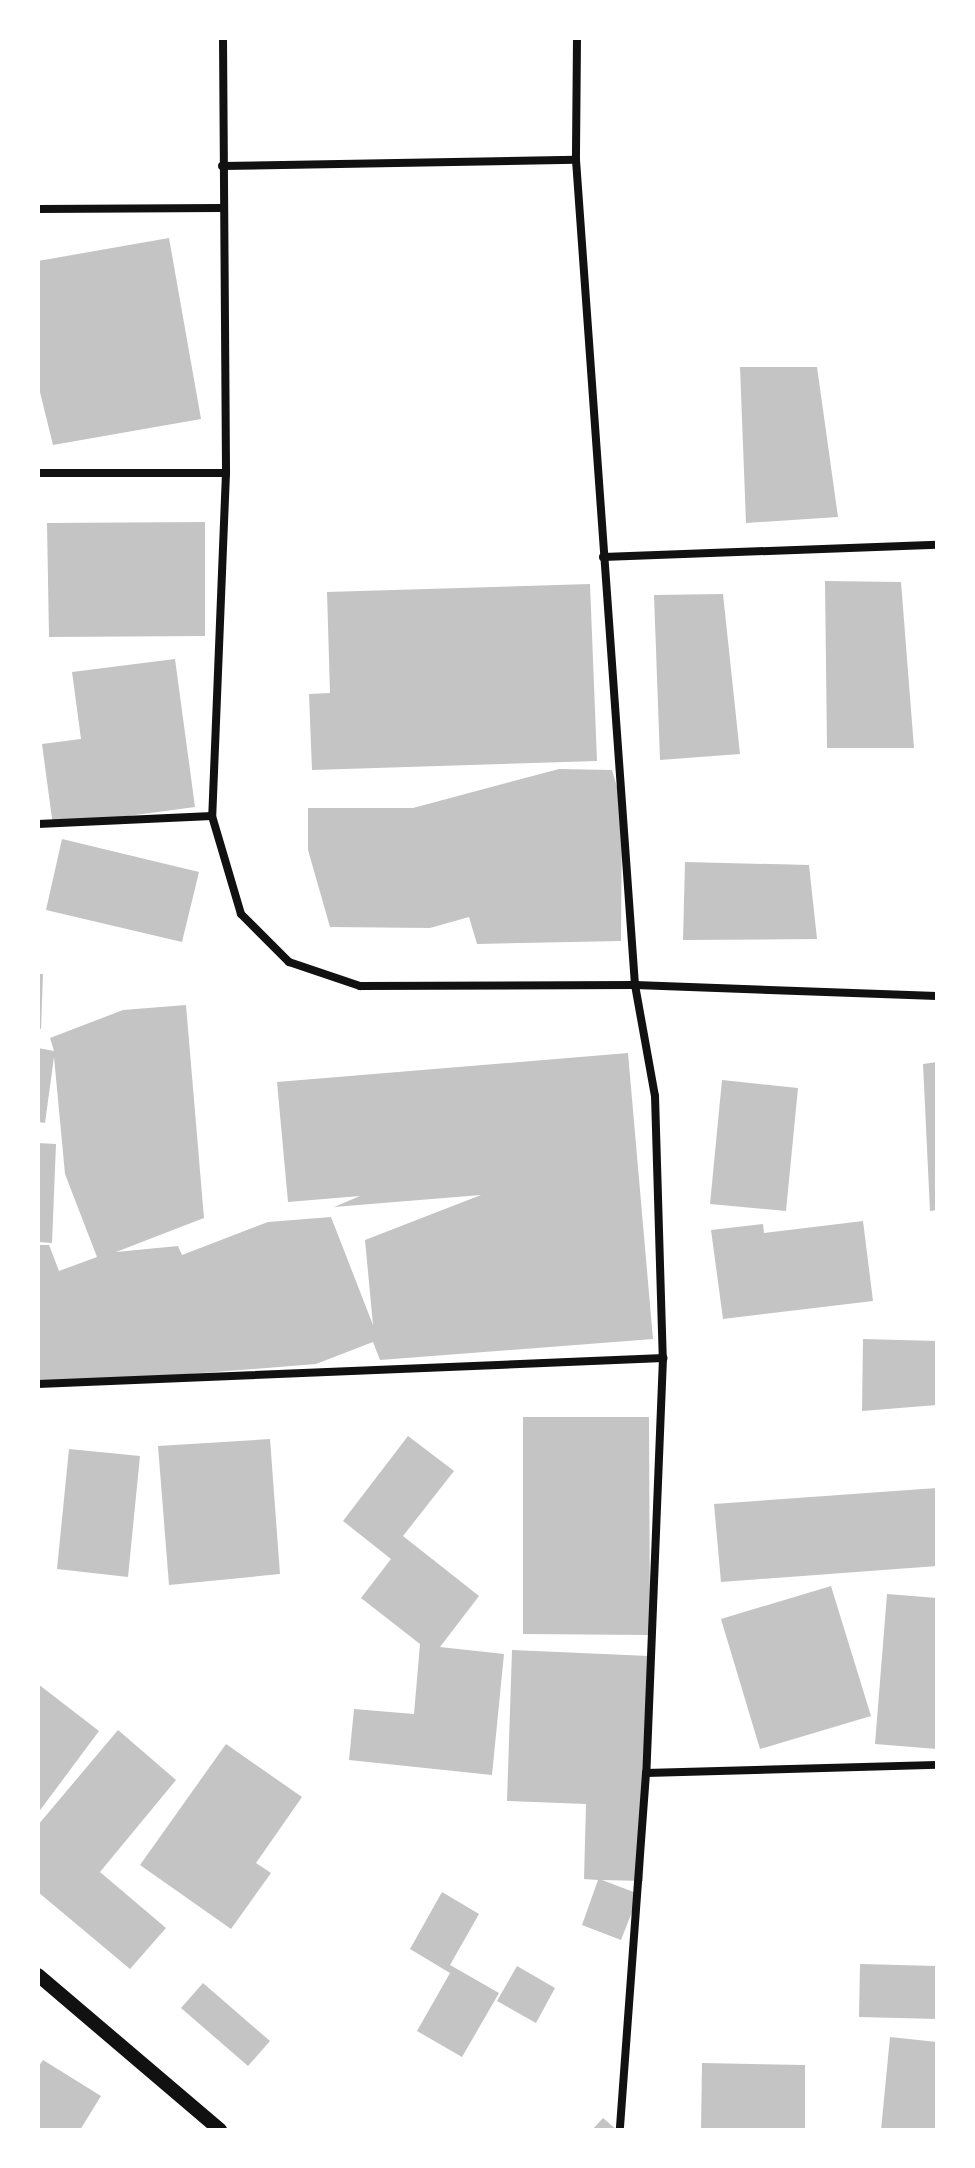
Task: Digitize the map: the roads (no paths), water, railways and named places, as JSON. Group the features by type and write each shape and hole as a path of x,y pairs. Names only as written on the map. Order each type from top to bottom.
{"street":[{"path":"223,38 226,473 212,816 241,914 289,962 360,986 635,985 937,996"},
{"path":"577,38 576,160 603,557 635,985 655,1096 663,1358 646,1773 620,2130"},
{"path":"222,166 576,160"},
{"path":"38,209 222,208"},
{"path":"38,473 226,473"},
{"path":"603,557 937,545"},
{"path":"38,824 212,816"},
{"path":"38,1384 663,1358"},
{"path":"646,1773 937,1765"},
{"path":"38,1975 220,2130"}]}
